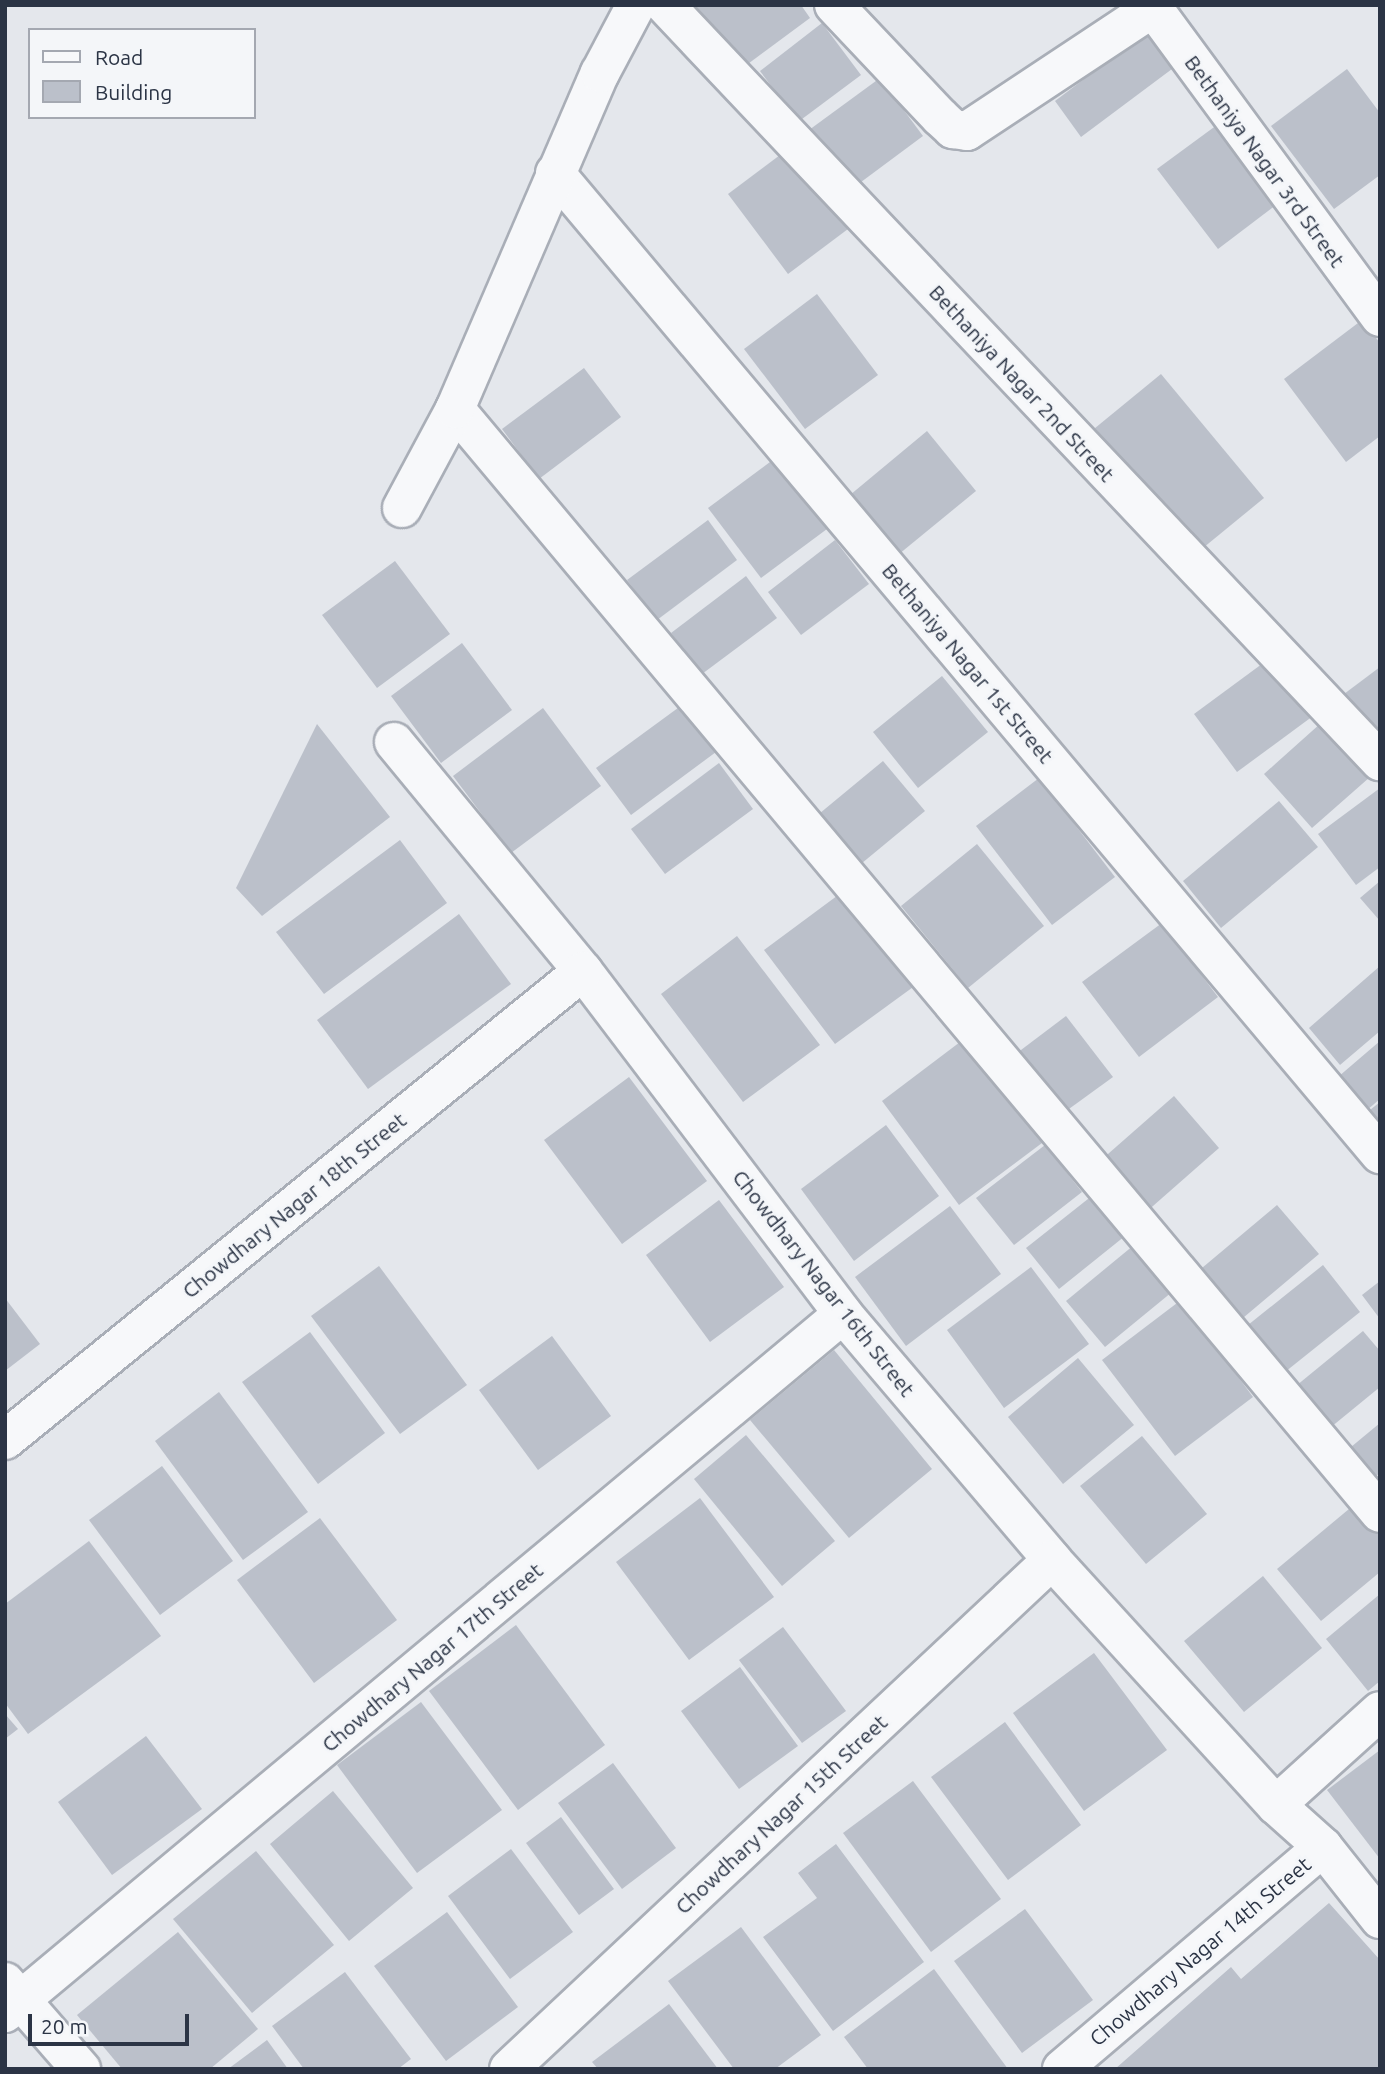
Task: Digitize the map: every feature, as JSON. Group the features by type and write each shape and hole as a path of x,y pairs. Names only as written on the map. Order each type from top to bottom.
{"street":[{"path":"402,508 455,409 555,173 636,5"},
{"name":"Bethaniya Nagar 2nd Street","path":"665,5 1380,761"},
{"path":"834,5 940,117 953,129 967,131 1152,7"},
{"name":"Bethaniya Nagar 3rd Street","path":"1152,7 1380,317"},
{"name":"Bethaniya Nagar 1st Street","path":"555,173 1380,1154"},
{"path":"455,409 1380,1513"},
{"name":"Chowdhary Nagar 16th Street","path":"394,743 583,971 843,1314 1052,1559 1276,1805"},
{"name":"Chowdhary Nagar 18th Street","path":"5,1440 583,971"},
{"name":"Chowdhary Nagar 17th Street","path":"11,1999 843,1314"},
{"name":"Chowdhary Nagar 15th Street","path":"509,2069 1052,1559"},
{"path":"1276,1805 1380,1711"},
{"name":"Chowdhary Nagar 14th Street","path":"1062,2069 1323,1847 1276,1805"},
{"path":"1323,1847 1380,1919"},
{"path":"11,1999 81,2069"}],"building":[{"path":"684,5 801,5 810,18 733,75"},
{"path":"822,23 861,75 798,122 760,71"},
{"path":"1149,30 1176,66 1081,137 1055,101"},
{"path":"1347,69 1380,113 1380,175 1334,209 1271,126"},
{"path":"880,78 923,136 853,188 809,130"},
{"path":"1221,122 1280,202 1218,249 1157,169"},
{"path":"788,149 848,229 788,274 728,194"},
{"path":"817,294 878,375 805,429 744,349"},
{"path":"1362,320 1380,343 1380,436 1346,462 1284,379"},
{"path":"584,368 621,417 539,479 502,429"},
{"path":"1161,374 1264,498 1192,557 1089,433"},
{"path":"927,431 976,491 893,559 844,500"},
{"path":"774,459 827,529 761,578 708,508"},
{"path":"708,520 737,560 657,620 627,580"},
{"path":"835,540 869,584 801,635 768,592"},
{"path":"395,561 450,634 377,688 322,615"},
{"path":"746,576 777,618 702,674 671,633"},
{"path":"462,643 512,710 441,763 391,696"},
{"path":"1270,658 1313,716 1237,772 1194,714"},
{"path":"1380,667 1380,742 1344,694"},
{"path":"942,676 988,732 918,788 873,732"},
{"path":"682,705 716,752 631,815 596,768"},
{"path":"543,708 601,786 511,853 453,776"},
{"path":"1321,723 1370,777 1312,828 1264,774"},
{"path":"317,724 390,817 262,916 236,888"},
{"path":"883,761 925,811 850,873 808,823"},
{"path":"719,763 753,809 665,874 631,829"},
{"path":"1039,778 1115,877 1052,925 976,826"},
{"path":"1380,788 1380,867 1356,885 1318,834"},
{"path":"1279,801 1318,847 1221,928 1183,881"},
{"path":"400,840 447,903 324,994 276,932"},
{"path":"977,844 1044,926 968,988 901,906"},
{"path":"1380,881 1380,921 1360,898"},
{"path":"849,887 920,982 835,1044 764,950"},
{"path":"459,914 511,984 368,1089 317,1020"},
{"path":"1162,923 1218,997 1139,1057 1082,982"},
{"path":"737,936 820,1045 743,1102 661,994"},
{"path":"1380,966 1380,1031 1340,1065 1309,1028"},
{"path":"1066,1016 1113,1077 1062,1114 1017,1053"},
{"path":"968,1036 1046,1140 959,1205 882,1101"},
{"path":"1380,1041 1380,1099 1367,1110 1338,1077"},
{"path":"629,1077 707,1181 622,1244 544,1140"},
{"path":"1174,1096 1219,1148 1145,1213 1100,1161"},
{"path":"1380,1102 1380,1122 1370,1110"},
{"path":"886,1125 939,1196 854,1261 801,1189"},
{"path":"1045,1145 1082,1192 1014,1245 976,1198"},
{"path":"1093,1195 1125,1236 1059,1289 1026,1248"},
{"path":"719,1200 784,1287 710,1342 646,1255"},
{"path":"1277,1205 1319,1254 1237,1323 1196,1273"},
{"path":"950,1206 1001,1274 906,1346 855,1277"},
{"path":"1134,1245 1172,1292 1105,1347 1066,1301"},
{"path":"1323,1265 1360,1312 1280,1376 1243,1329"},
{"path":"379,1266 467,1385 400,1434 311,1316"},
{"path":"1031,1267 1089,1344 1004,1408 947,1330"},
{"path":"1380,1281 1380,1319 1362,1295"},
{"path":"5,1298 40,1344 5,1371"},
{"path":"1181,1300 1253,1397 1175,1456 1102,1360"},
{"path":"1363,1331 1380,1351 1380,1387 1325,1432 1291,1390"},
{"path":"310,1332 385,1433 318,1484 242,1382"},
{"path":"552,1336 611,1416 538,1470 479,1390"},
{"path":"834,1350 932,1469 849,1538 750,1420"},
{"path":"1078,1358 1134,1425 1063,1484 1008,1417"},
{"path":"219,1392 308,1512 243,1560 155,1441"},
{"path":"1380,1423 1380,1473 1376,1476 1351,1447"},
{"path":"746,1435 835,1541 782,1586 694,1479"},
{"path":"1142,1436 1207,1514 1146,1564 1080,1486"},
{"path":"162,1466 233,1561 160,1615 89,1520"},
{"path":"700,1498 774,1597 689,1660 616,1562"},
{"path":"1355,1504 1380,1534 1380,1572 1321,1621 1277,1569"},
{"path":"320,1518 397,1620 314,1683 237,1580"},
{"path":"89,1541 161,1636 28,1734 5,1703 5,1604"},
{"path":"1263,1576 1322,1648 1244,1712 1184,1641"},
{"path":"1380,1594 1380,1681 1368,1691 1326,1639"},
{"path":"516,1625 605,1745 518,1810 429,1691"},
{"path":"783,1627 846,1711 802,1743 739,1660"},
{"path":"1094,1653 1167,1750 1084,1811 1013,1713"},
{"path":"740,1667 798,1746 739,1789 681,1711"},
{"path":"421,1702 502,1810 417,1873 337,1765"},
{"path":"5,1714 18,1729 5,1739"},
{"path":"1005,1722 1081,1825 1008,1880 931,1777"},
{"path":"146,1736 202,1809 112,1875 58,1802"},
{"path":"1380,1750 1380,1859 1327,1790"},
{"path":"613,1763 676,1848 622,1889 558,1803"},
{"path":"913,1781 1001,1899 931,1952 843,1833"},
{"path":"333,1791 413,1888 349,1941 270,1844"},
{"path":"561,1817 614,1889 579,1915 526,1843"},
{"path":"836,1844 924,1962 833,2031 763,1937 817,1898 798,1873"},
{"path":"511,1849 573,1932 510,1979 448,1896"},
{"path":"256,1851 334,1945 252,2013 173,1919"},
{"path":"1329,1903 1380,1960 1380,2069 1115,2069 1231,1967 1241,1979"},
{"path":"1025,1909 1093,2000 1022,2053 954,1961"},
{"path":"447,1912 518,2007 446,2061 374,1966"},
{"path":"741,1927 821,2035 775,2069 734,2069 668,1981"},
{"path":"178,1932 258,2029 210,2069 122,2069 77,2015"},
{"path":"934,1969 1008,2069 868,2069 844,2037"},
{"path":"345,1972 411,2059 398,2069 304,2069 272,2026"},
{"path":"669,2004 718,2069 598,2069 592,2062"},
{"path":"267,2040 288,2069 228,2069"}]}
